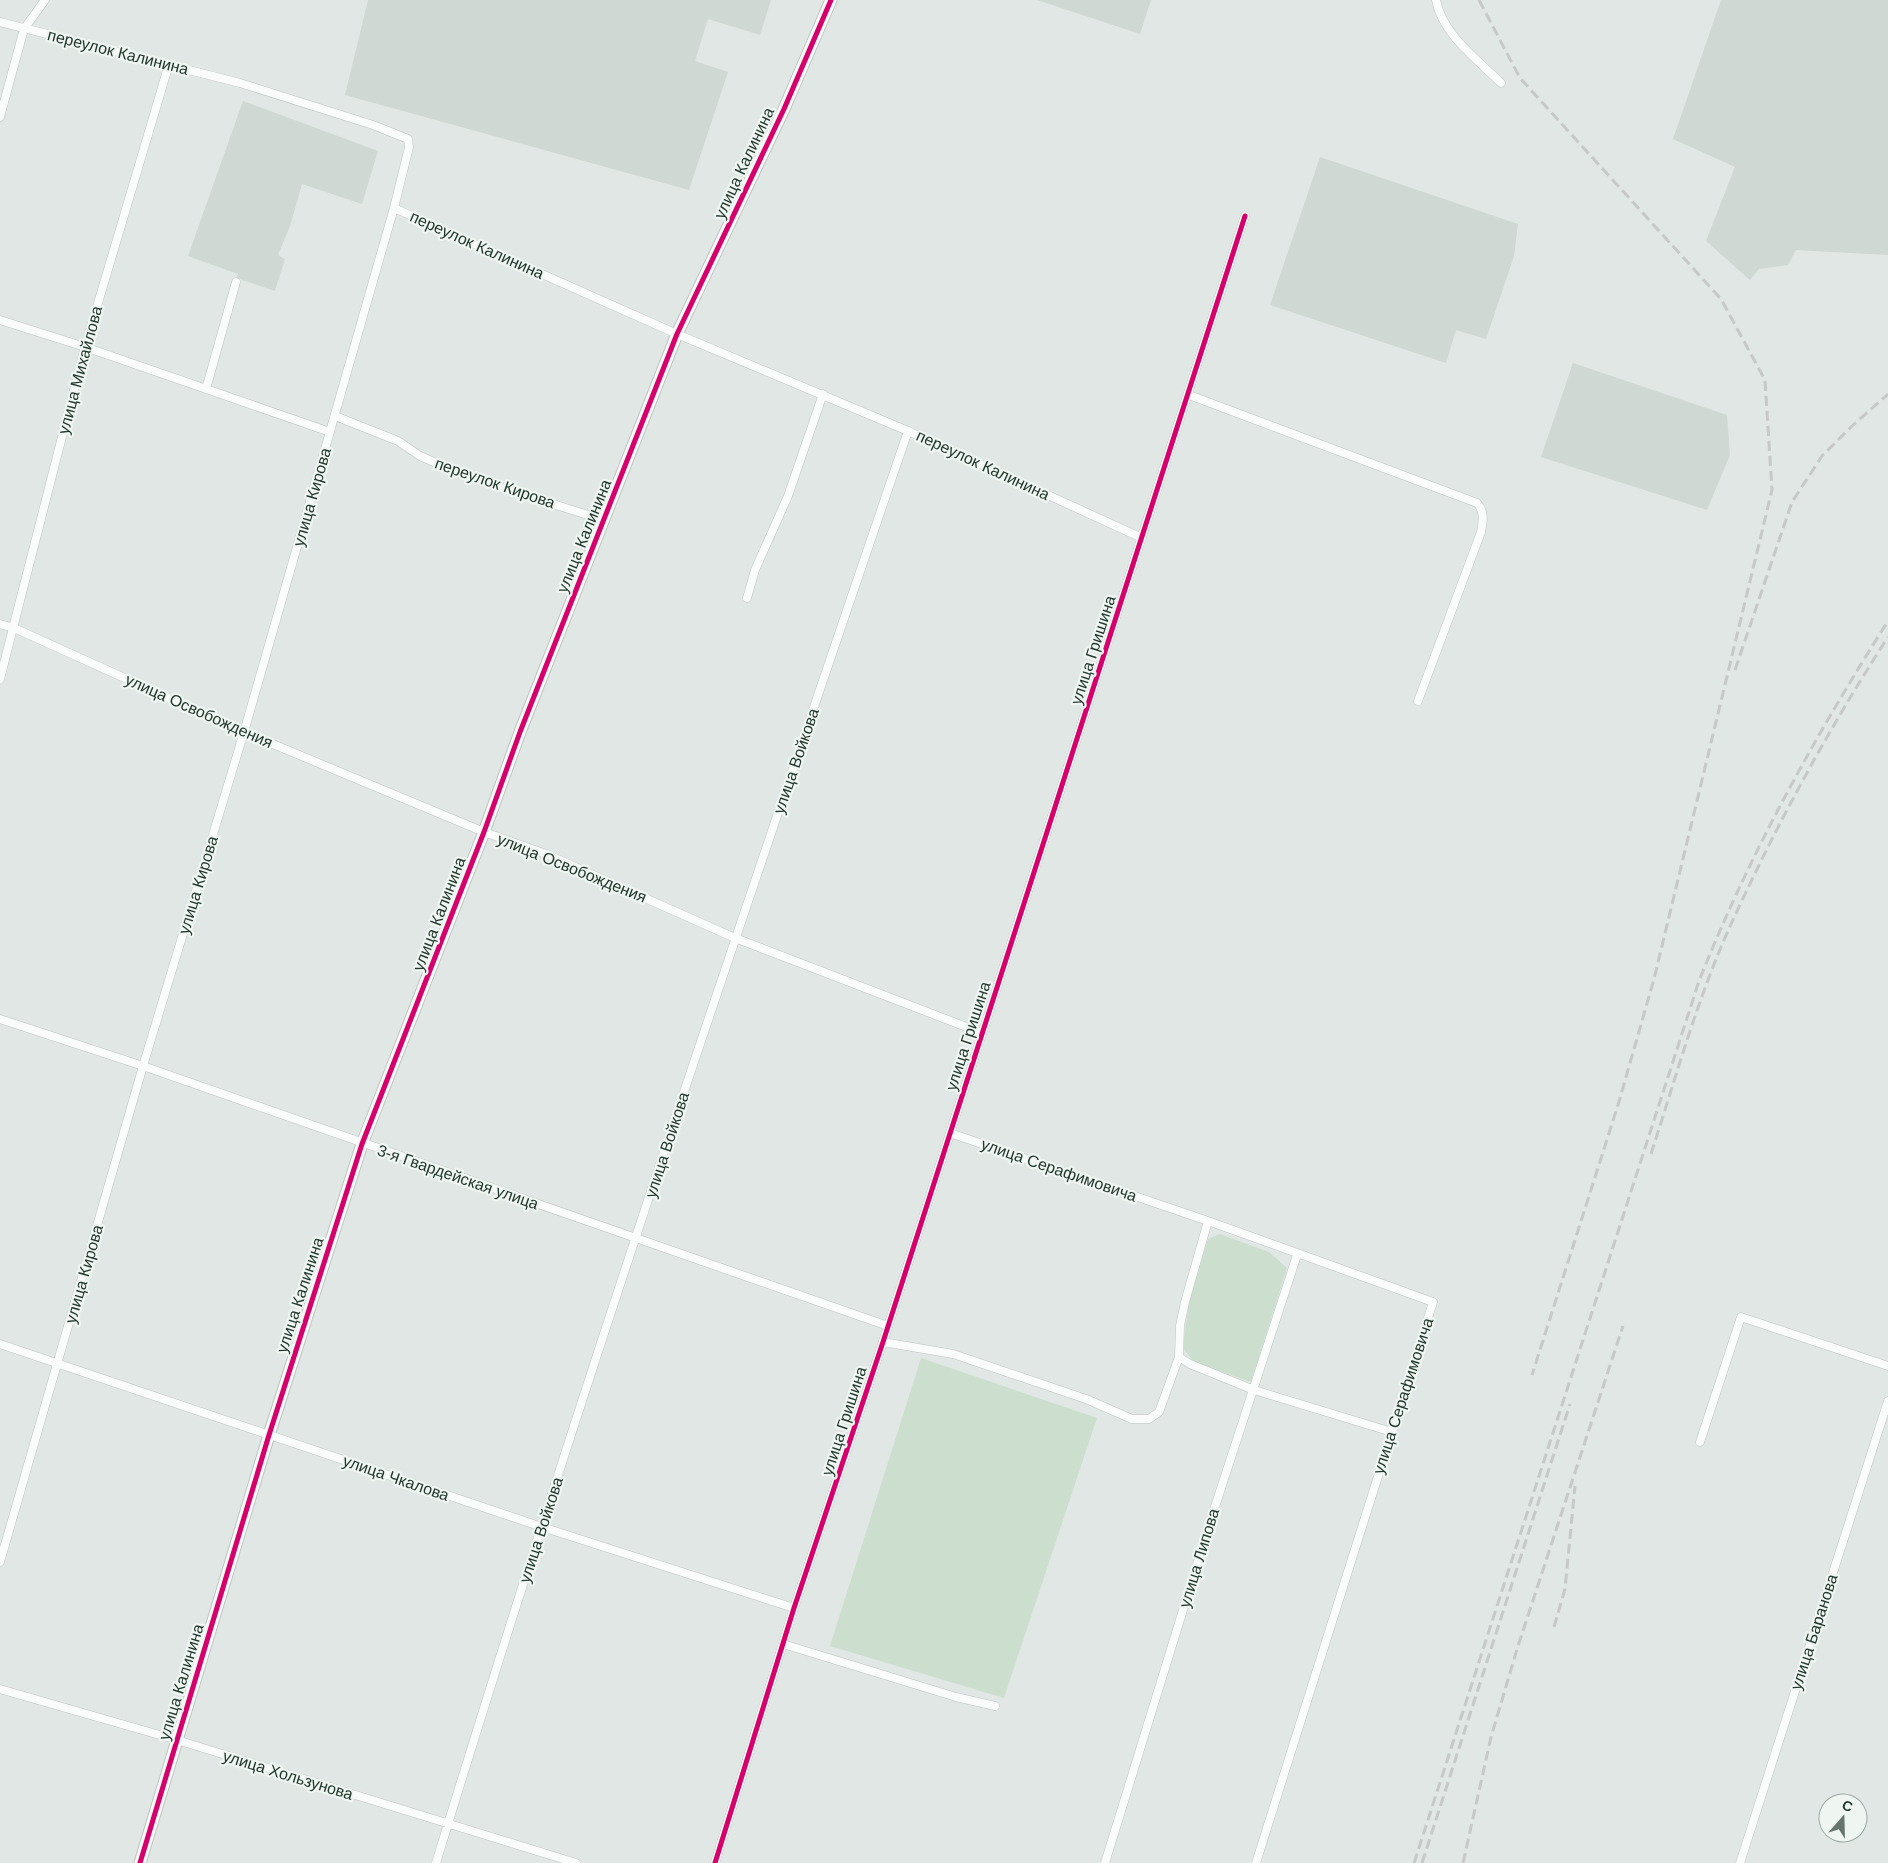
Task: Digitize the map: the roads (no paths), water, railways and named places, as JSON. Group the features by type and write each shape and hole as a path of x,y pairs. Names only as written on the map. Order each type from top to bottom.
{"street":[{"path":"0,118 24,29 45,0"},
{"name":"улица Калинина","path":"140,1863 269,1435 362,1144 484,832 520,732 677,334 784,109 831,0"},
{"path":"1436,0 1438,12 1447,27 1501,83"},
{"name":"переулок Калинина","path":"0,22 169,64 354,119 408,139 409,148 394,208 677,334 908,431 1142,538"},
{"name":"улица Михайлова","path":"0,679 85,347 169,64"},
{"name":"улица Кирова","path":"0,1562 143,1066 244,732 394,208"},
{"name":"улица Гришина","path":"715,1863 794,1608 883,1342 1245,216"},
{"path":"206,389 236,282"},
{"path":"0,320 85,347 330,432"},
{"path":"747,598 755,570 788,496 823,394"},
{"path":"1189,395 1477,503 1480,507 1483,521 1481,532 1418,702"},
{"name":"переулок Кирова","path":"335,416 398,440 420,456 473,478 604,520"},
{"name":"улица Войкова","path":"436,1863 636,1238 735,938 908,431"},
{"name":"улица Освобождения","path":"0,624 14,628 244,732 484,832 546,854 735,938 982,1033"},
{"name":"3-я Гвардейская улица","path":"0,1019 143,1066 888,1326"},
{"name":"улица Серафимовича","path":"950,1133 1208,1221 1433,1302 1256,1863"},
{"path":"883,1342 953,1354 1079,1396 1132,1419 1149,1419 1159,1412 1179,1357 1180,1326 1185,1302 1208,1221"},
{"name":"улица Липова","path":"1105,1863 1212,1516 1297,1254"},
{"path":"1700,1442 1741,1317 1888,1366"},
{"name":"улица Чкалова","path":"0,1344 542,1527 794,1608"},
{"path":"1179,1357 1190,1364 1254,1390 1392,1432"},
{"name":"улица Баранова","path":"1740,1863 1888,1401"},
{"path":"783,1644 956,1697 995,1706"},
{"name":"улица Хользунова","path":"0,1688 177,1740 576,1863"}],"railway":[{"path":"1479,0 1520,78 1721,299 1765,380 1772,490 1654,979 1618,1105 1532,1375"},
{"path":"1735,670 1792,502 1822,456 1888,394"},
{"path":"1414,1863 1699,981 1739,888 1785,797 1809,752 1888,621"},
{"path":"1651,1154 1698,1008 1732,922 1767,849 1805,777 1845,706 1888,637"},
{"path":"1463,1863 1491,1737 1518,1646 1623,1326"},
{"path":"1422,1863 1570,1404"},
{"path":"1554,1627 1565,1589 1575,1486"}]}
